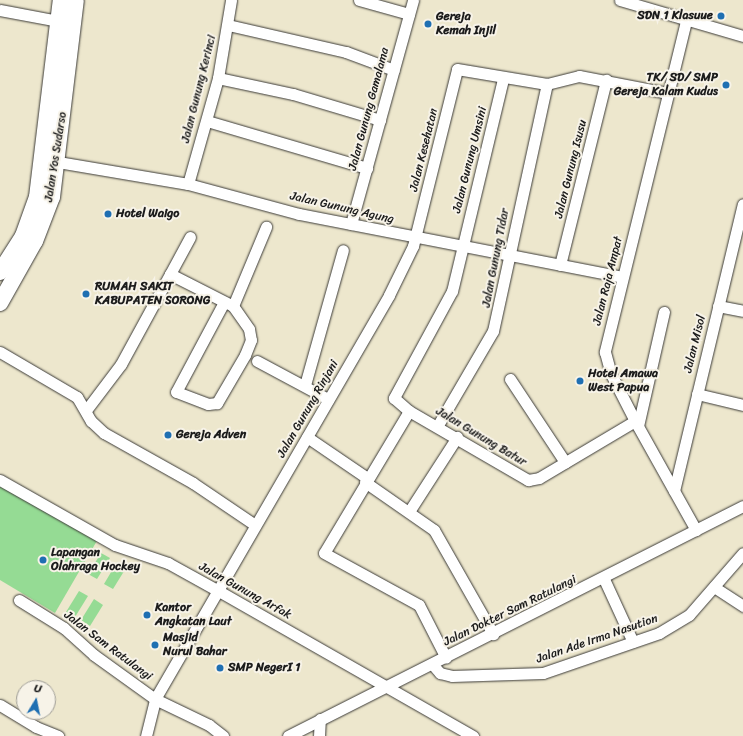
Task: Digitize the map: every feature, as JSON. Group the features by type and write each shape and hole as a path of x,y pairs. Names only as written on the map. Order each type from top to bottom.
{"highway":[{"name":"Jalan Yos Sudarso","path":"0,272 29,238 44,159 62,0"},
{"name":"Jalan Yos Sudarso","path":"0,303 29,238 52,197 58,162 76,0"}],"street":[{"name":"Jalan Gunung Kerinci","path":"188,184 218,78 231,0"},
{"path":"359,0 409,14"},
{"name":"Jalan Gunung Gamalama","path":"351,224 413,0"},
{"path":"627,1 686,21 743,36"},
{"path":"0,10 59,21"},
{"name":"Jalan Raja Ampat","path":"686,21 622,277 605,352 611,374 696,530"},
{"path":"228,25 332,48 394,70"},
{"name":"Jalan Kesehatan","path":"416,238 457,69 503,79"},
{"path":"503,79 547,84 570,76 606,80 668,93"},
{"path":"218,78 293,94 380,120"},
{"name":"Jalan Gunung Umsini","path":"398,402 396,391 452,291 461,246 503,79"},
{"name":"Jalan Gunung Isusu","path":"560,265 606,80"},
{"name":"Jalan Gunung Tidar","path":"438,425 493,331 508,256 547,84"},
{"path":"207,121 367,168"},
{"name":"Jalan Gunung Agung","path":"58,162 188,184 351,224 416,238 622,277"},
{"name":"Jalan Misol","path":"674,491 696,394 743,204"},
{"path":"168,277 229,304 246,323 251,340 220,400 208,404 176,392 229,304 266,227"},
{"path":"87,409 121,364 190,237"},
{"name":"Jalan Gunung Rinjani","path":"146,736 155,699 389,295 416,238"},
{"path":"305,384 343,250"},
{"path":"718,306 743,311"},
{"path":"637,423 664,312"},
{"path":"0,352 77,397 87,409 91,421 104,433 193,483 255,525"},
{"path":"257,361 305,384 328,399"},
{"path":"510,379 564,462"},
{"path":"696,394 743,405"},
{"name":"Jalan Gunung Batur","path":"398,402 409,411 438,425 528,480 539,478 564,462 637,423"},
{"path":"409,411 366,480 324,553 419,605 446,658"},
{"path":"307,437 410,510 442,540 493,634"},
{"path":"410,510 458,437"},
{"name":"Jalan Gunung Arfak","path":"0,480 115,545 168,563 473,736"},
{"name":"Jalan Dokter Sam Ratulangi","path":"288,736 604,579 743,506"},
{"name":"Jalan Ade Irma Nasution","path":"433,665 448,676 525,676 543,673 659,633 688,614 714,587 743,553"},
{"path":"604,579 633,642"},
{"path":"714,587 743,606"},
{"name":"Jalan Sam Ratulangi","path":"19,600 69,632 94,655 155,699 209,725 223,736"},
{"path":"0,705 36,727 58,736"},
{"path":"319,736 320,719"}],"green space":[{"name":"Lapangan Olahraga Hockey","path":"0,484 98,539 55,613 0,580"},
{"path":"101,553 110,558 97,579 88,574"},
{"path":"117,562 126,568 113,589 104,584"},
{"path":"79,591 88,596 75,617 66,612"},
{"path":"94,599 103,605 90,626 81,620"}],"place":[{"name":"SDN 1 Klasuue","path":"721,16"},
{"name":"Gereja Kemah Injil","path":"428,24"},
{"name":"TK/ SD/ SMP Gereja Kalam Kudus","path":"726,85"},
{"name":"Hotel Waigo","path":"108,214"},
{"name":"RUMAH SAKIT KABUPATEN SORONG","path":"86,294"},
{"name":"Hotel Amawa West Papua","path":"580,381"},
{"name":"Gereja Adven","path":"168,435"},
{"name":"Lapangan Olahraga Hockey","path":"43,560"},
{"name":"Kantor Angkatan Laut","path":"147,615"},
{"name":"Masjid Nurul Bahar","path":"155,645"},
{"name":"SMP NegerI 1","path":"220,668"}]}
